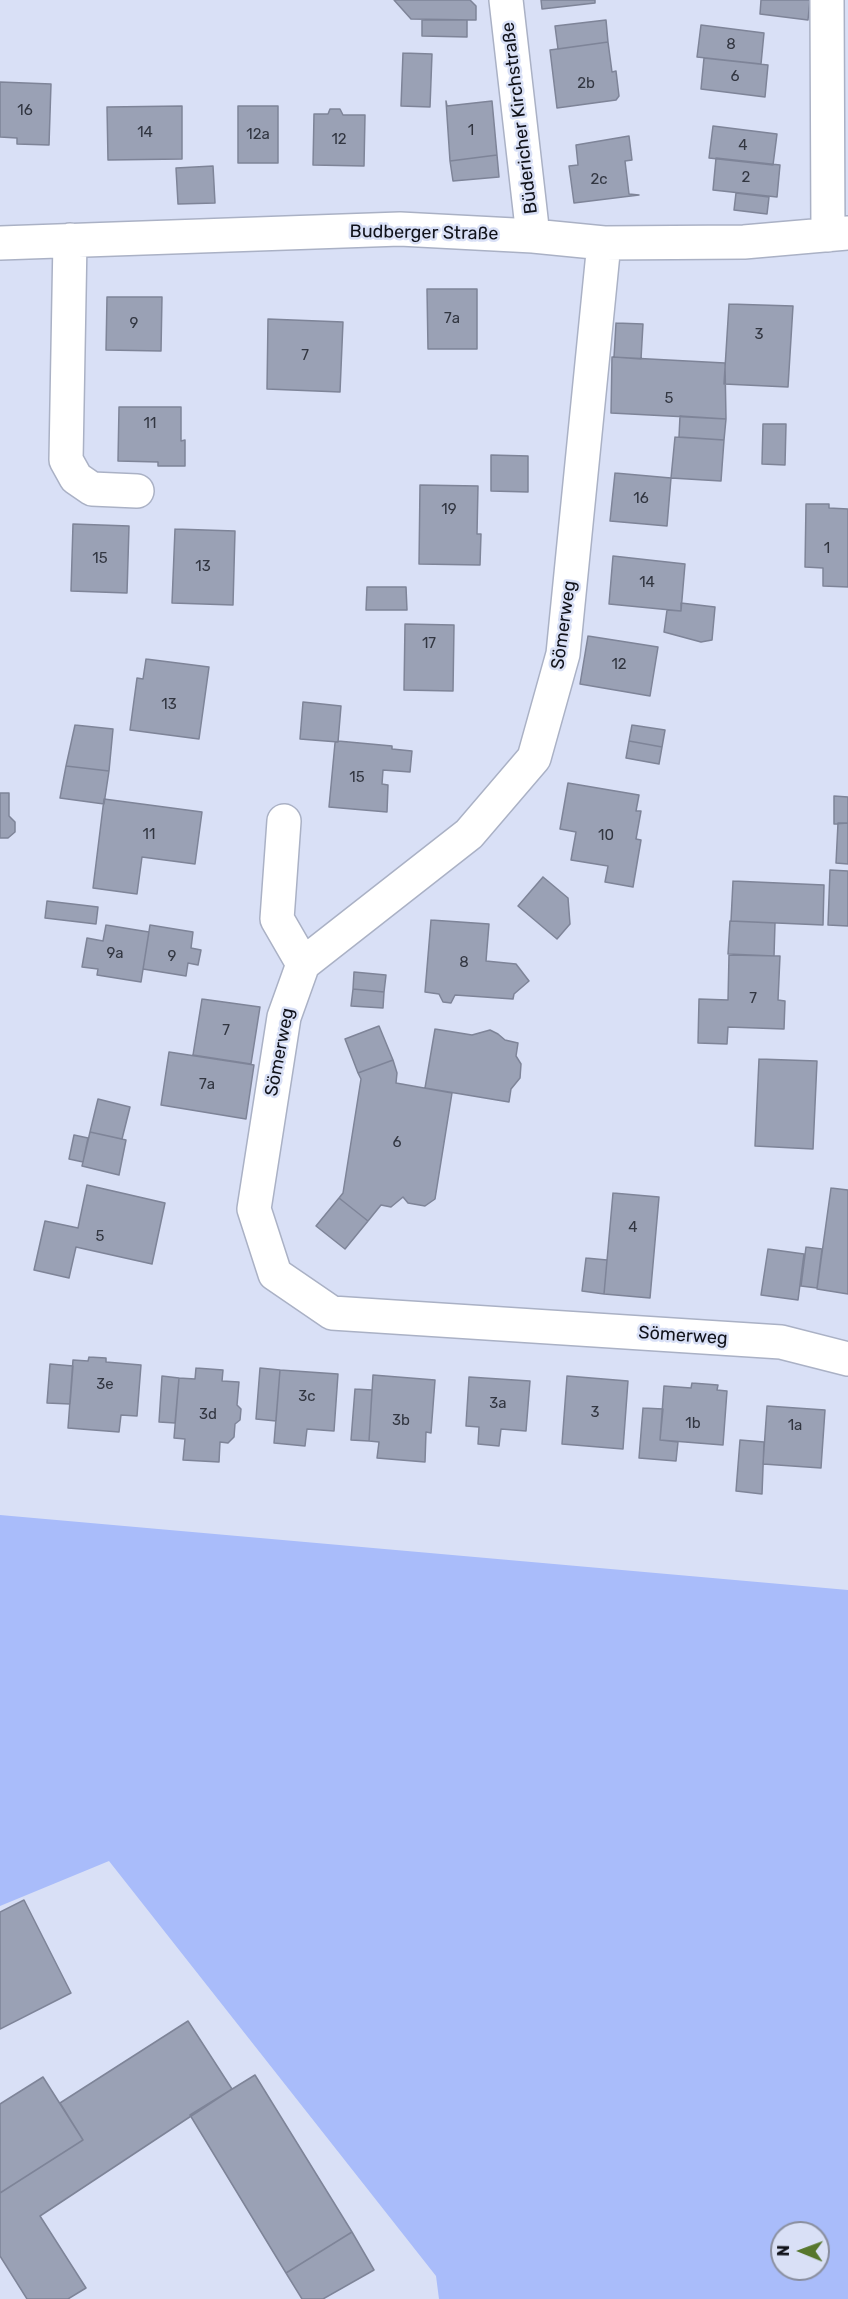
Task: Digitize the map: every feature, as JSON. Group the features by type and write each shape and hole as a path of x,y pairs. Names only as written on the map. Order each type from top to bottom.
{"street":[{"name":"Büdericher Kirchstraße","path":"506,0 533,236"},
{"path":"827,0 838,234"},
{"name":"Budberger Straße","path":"0,243 400,229 533,236 604,243 744,242 838,234"},
{"path":"70,240 66,460 76,478 92,489 137,491"},
{"name":"Sömerweg","path":"604,243 563,654 534,758 469,834 303,964 284,1017 254,1209 274,1274 332,1313 781,1342 848,1359"},
{"path":"284,821 277,919 303,964"}],"shaded area":[{"path":"0,1515 848,1590 848,2299 439,2299 436,2276 109,1861 0,1906"}],"building":[{"path":"394,0 470,0 476,6 476,20 411,19"},
{"path":"541,0 595,0 595,3 542,9"},
{"path":"761,0 810,0 808,20 760,14"},
{"path":"422,20 467,20 467,37 422,36"},
{"path":"606,20 608,42 558,49 555,26"},
{"path":"701,25 764,33 761,64 697,57"},
{"path":"608,42 612,72 616,71 619,96 616,100 557,108 550,50"},
{"path":"403,53 432,54 430,107 401,106"},
{"path":"704,58 768,65 765,97 701,89"},
{"path":"0,82 51,84 49,145 17,144 17,138 0,137"},
{"path":"446,101 447,106 492,101 497,155 450,161"},
{"path":"182,106 182,159 108,160 107,107"},
{"path":"238,106 278,106 278,163 238,163"},
{"path":"330,109 340,109 343,115 365,115 364,166 313,165 314,114 328,114"},
{"path":"713,126 777,134 773,165 709,158"},
{"path":"629,136 632,160 625,161 629,194 639,195 574,203 569,166 578,165 576,145"},
{"path":"497,155 499,177 453,181 450,161"},
{"path":"716,158 780,165 777,197 713,190"},
{"path":"213,166 215,203 178,204 176,168"},
{"path":"736,193 769,197 767,214 734,210"},
{"path":"427,289 477,289 477,349 428,349"},
{"path":"107,297 162,297 161,351 106,350"},
{"path":"729,304 793,306 788,387 724,384"},
{"path":"268,319 343,322 340,392 267,389"},
{"path":"616,323 643,324 641,359 614,357"},
{"path":"612,357 725,363 726,419 611,413"},
{"path":"119,407 181,407 181,441 185,440 185,466 158,466 158,462 118,461"},
{"path":"680,416 726,419 724,440 679,437"},
{"path":"763,424 786,424 785,465 762,464"},
{"path":"675,437 724,440 721,481 671,478"},
{"path":"491,455 528,456 528,492 491,491"},
{"path":"615,473 671,478 667,526 610,521"},
{"path":"420,485 478,486 477,534 481,534 480,565 419,564"},
{"path":"806,504 829,504 829,508 848,509 848,587 823,586 823,568 805,567"},
{"path":"73,524 129,526 127,593 71,591"},
{"path":"175,529 235,531 233,605 172,603"},
{"path":"613,556 685,564 681,611 609,604"},
{"path":"367,587 406,587 407,610 366,610"},
{"path":"681,603 715,607 712,640 701,642 664,632 667,610 681,611"},
{"path":"405,624 454,625 453,691 404,690"},
{"path":"588,636 658,647 650,696 580,684"},
{"path":"146,659 209,667 199,739 130,730 137,678 143,679"},
{"path":"303,702 341,706 338,742 300,739"},
{"path":"75,725 113,729 109,771 66,766"},
{"path":"632,725 665,730 662,747 629,741"},
{"path":"338,741 392,746 392,749 412,751 410,772 383,770 382,784 388,785 387,812 329,807 335,743"},
{"path":"629,741 662,747 659,764 626,758"},
{"path":"66,766 109,771 104,804 60,798"},
{"path":"568,783 639,795 636,811 641,811 636,839 641,840 633,887 605,882 608,866 571,860 576,832 560,829"},
{"path":"0,793 9,793 9,816 15,822 15,832 8,838 0,838"},
{"path":"834,796 848,797 848,823 834,824"},
{"path":"104,799 202,812 195,864 142,857 137,894 93,888"},
{"path":"838,823 848,823 848,864 836,863"},
{"path":"830,870 848,871 848,926 828,925"},
{"path":"543,877 568,898 570,924 557,939 518,906"},
{"path":"733,881 824,885 823,925 731,921"},
{"path":"47,901 98,907 96,924 45,918"},
{"path":"431,920 489,924 486,961 516,964 529,981 514,994 513,999 455,995 451,1003 443,1002 439,994 425,992"},
{"path":"730,921 775,923 774,956 728,954"},
{"path":"106,925 149,932 141,982 97,975 98,969 82,967 87,938 103,941"},
{"path":"150,925 193,932 191,948 201,950 198,965 188,963 186,976 143,969"},
{"path":"729,955 780,956 778,1000 785,1001 784,1029 728,1027 727,1044 698,1043 699,999 728,1000"},
{"path":"354,972 386,975 384,992 353,989"},
{"path":"353,989 384,992 383,1008 351,1006"},
{"path":"202,999 260,1007 251,1064 193,1055"},
{"path":"379,1026 393,1060 358,1073 345,1039"},
{"path":"435,1029 472,1035 490,1030 505,1040 518,1043 516,1056 521,1064 520,1078 511,1089 509,1102 425,1088"},
{"path":"169,1052 254,1065 246,1119 161,1105"},
{"path":"759,1059 817,1061 813,1149 755,1146"},
{"path":"393,1060 397,1073 396,1083 452,1093 435,1199 425,1206 408,1203 403,1197 391,1207 381,1205 368,1221 339,1198 343,1193 361,1079 358,1073"},
{"path":"98,1099 130,1107 122,1139 90,1132"},
{"path":"90,1132 126,1140 119,1175 82,1166"},
{"path":"74,1135 88,1138 83,1162 69,1159"},
{"path":"87,1185 165,1203 152,1264 76,1247 69,1278 34,1270 45,1221 78,1228"},
{"path":"831,1188 848,1190 848,1294 817,1289"},
{"path":"613,1193 659,1197 650,1298 604,1294"},
{"path":"339,1198 368,1221 345,1249 316,1226"},
{"path":"806,1247 822,1249 817,1288 801,1286"},
{"path":"768,1249 804,1254 798,1300 761,1295"},
{"path":"586,1258 607,1260 604,1294 582,1291"},
{"path":"89,1357 106,1358 106,1362 141,1365 137,1416 121,1415 119,1432 68,1428 73,1360 88,1361"},
{"path":"50,1364 73,1366 70,1404 47,1403"},
{"path":"196,1368 223,1370 222,1381 239,1382 237,1405 241,1409 240,1420 235,1424 234,1437 228,1443 220,1442 219,1462 183,1460 185,1439 174,1438 179,1378 195,1379"},
{"path":"260,1368 280,1370 276,1421 256,1419"},
{"path":"280,1370 338,1374 334,1431 307,1429 305,1446 274,1443"},
{"path":"373,1375 435,1380 431,1433 426,1432 425,1462 377,1458 379,1442 369,1441"},
{"path":"162,1376 179,1378 175,1423 159,1422"},
{"path":"567,1376 628,1381 623,1449 562,1444"},
{"path":"469,1377 530,1381 526,1431 501,1429 499,1446 478,1444 479,1427 466,1426"},
{"path":"692,1383 718,1385 717,1390 727,1391 723,1445 660,1440 664,1386 691,1388"},
{"path":"355,1389 372,1390 369,1441 351,1440"},
{"path":"767,1406 825,1410 821,1468 763,1464"},
{"path":"643,1408 663,1409 660,1440 678,1442 676,1461 639,1458"},
{"path":"740,1440 764,1442 762,1494 736,1491"},
{"path":"24,1900 71,1993 0,2029 0,1912"},
{"path":"188,2021 232,2089 40,2216 86,2288 68,2299 27,2299 0,2256 0,2193 83,2140 60,2103"},
{"path":"255,2075 352,2232 286,2273 190,2115"},
{"path":"43,2077 83,2140 0,2193 0,2104"},
{"path":"352,2232 374,2270 323,2299 302,2299 286,2273"}]}
